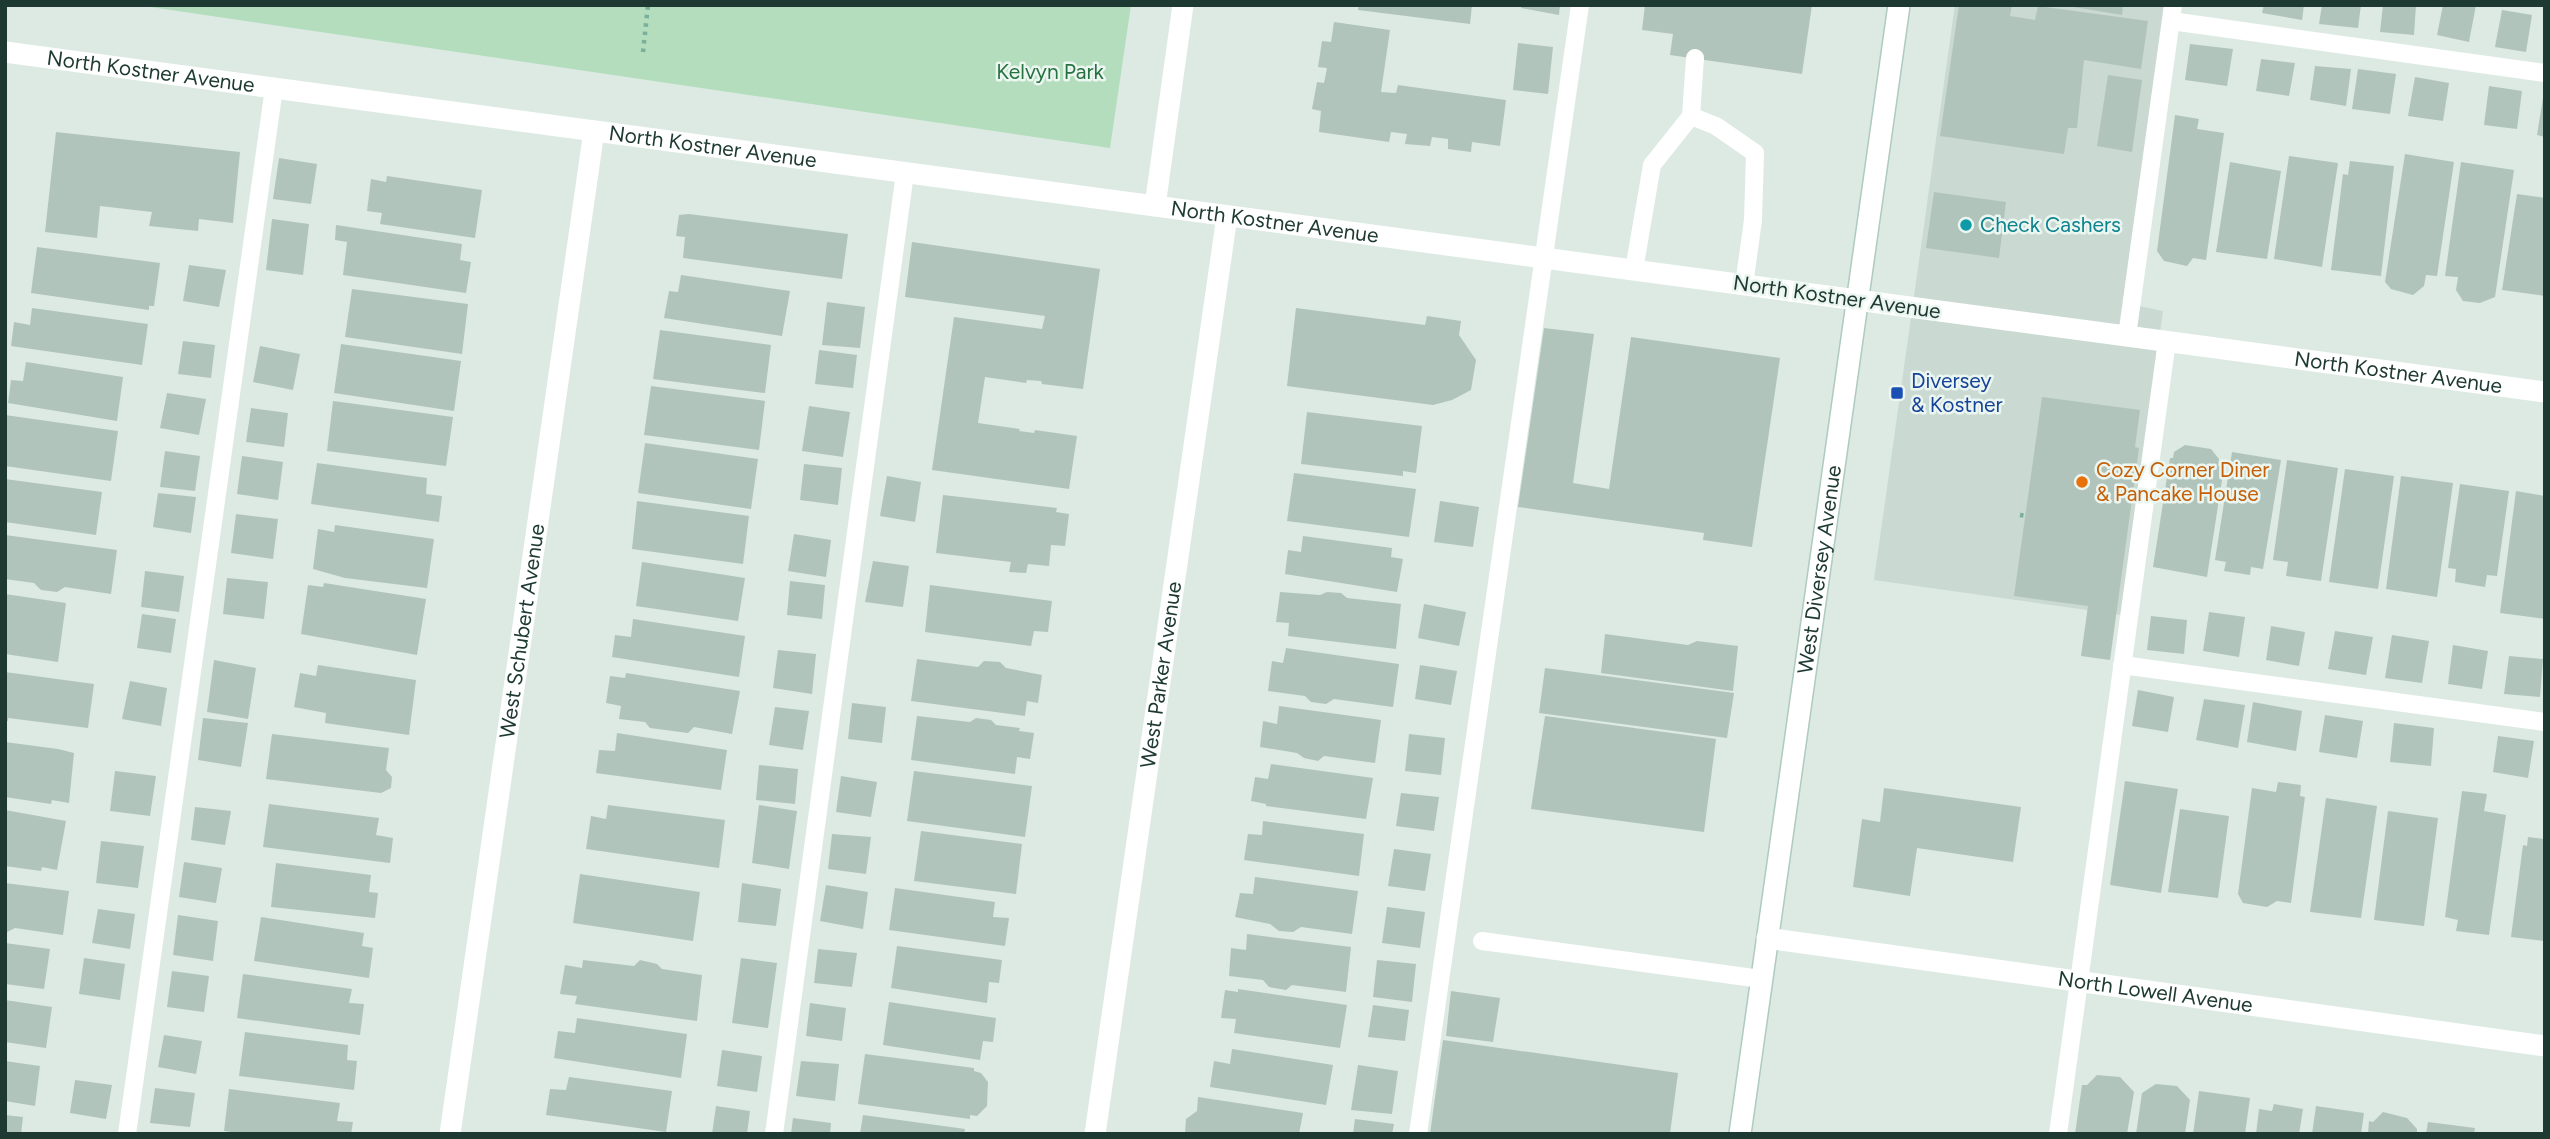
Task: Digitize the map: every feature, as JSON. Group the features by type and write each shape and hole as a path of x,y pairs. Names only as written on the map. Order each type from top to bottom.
{"street":[{"path":"1155,206 1183,5"},
{"name":"West Diversey Avenue","path":"1740,1134 1899,5"},
{"name":"North Kostner Avenue","path":"5,52 2545,392"},
{"name":"West Schubert Avenue","path":"450,1134 594,131"},
{"name":"West Parker Avenue","path":"1095,1134 1227,216"},
{"name":"North Lowell Avenue","path":"1767,938 2545,1046"}],"lane":[{"path":"1418,1134 1546,258 1580,5"},
{"path":"2127,336 2172,13 2545,73"},
{"path":"1634,270 1652,165 1691,116 1695,58"},
{"path":"127,1134 274,88"},
{"path":"1691,116 1716,126 1755,153 1753,220 1745,285"},
{"path":"774,1134 905,173"},
{"path":"2058,1134 2166,341"},
{"path":"2122,665 2545,722"},
{"path":"1482,940 1761,979"}],"path":[{"path":"643,52 648,5"}],"shaded area":[{"path":"1955,5 2177,5 2139,306 2163,311 2122,615 1874,580"}],"green space":[{"name":"Kelvyn Park","path":"137,5 1131,5 1110,148"}],"building":[{"path":"1359,5 1472,5 1470,24 1358,10"},
{"path":"1522,5 1560,5 1559,15 1521,8"},
{"path":"1645,5 1812,5 1802,74 1670,55 1673,34 1642,30"},
{"path":"1959,5 2012,5 2010,16 2035,20 2038,6 2148,21 2141,69 2084,60 2077,128 2068,128 2064,154 1940,136"},
{"path":"2062,5 2123,5 2122,15"},
{"path":"2264,5 2304,5 2302,20 2262,13"},
{"path":"2322,5 2361,5 2358,28 2319,24"},
{"path":"2383,5 2416,5 2414,35 2380,32"},
{"path":"2443,5 2476,5 2469,42 2437,35"},
{"path":"2502,10 2532,15 2526,52 2495,47"},
{"path":"1334,22 1390,30 1381,92 1396,93 1398,85 1506,100 1500,146 1472,142 1471,152 1448,149 1448,139 1432,137 1430,146 1405,144 1407,134 1391,132 1389,142 1319,132 1321,111 1312,109 1317,82 1324,83 1327,68 1318,67 1322,41 1331,42"},
{"path":"1518,43 1553,47 1548,94 1513,90"},
{"path":"2190,44 2233,49 2227,86 2185,80"},
{"path":"2261,59 2295,63 2289,96 2256,91"},
{"path":"2315,66 2351,69 2346,106 2310,100"},
{"path":"2358,69 2396,74 2390,114 2352,109"},
{"path":"2108,75 2142,80 2132,152 2097,146"},
{"path":"2415,77 2449,83 2443,121 2408,116"},
{"path":"2489,86 2522,91 2517,129 2484,125"},
{"path":"2543,98 2545,99 2545,137 2537,135"},
{"path":"2175,115 2199,119 2197,129 2224,133 2206,260 2193,258 2187,266 2164,261 2157,251"},
{"path":"56,132 240,152 233,223 199,219 198,231 149,226 152,212 100,206 97,238 45,232"},
{"path":"2405,154 2454,162 2437,276 2426,275 2424,286 2413,295 2391,289 2385,282"},
{"path":"2289,156 2338,163 2322,267 2274,259"},
{"path":"279,158 317,164 311,204 273,199"},
{"path":"2350,161 2394,166 2381,276 2331,270 2343,174 2348,175"},
{"path":"2230,162 2281,171 2267,259 2216,252"},
{"path":"2461,162 2514,170 2495,297 2480,303 2463,301 2456,290 2458,277 2445,276"},
{"path":"387,176 482,190 475,238 380,224 382,213 367,211 371,179 386,182"},
{"name":"Check Cashers","path":"1934,192 2006,202 1999,258 1926,248"},
{"path":"2517,194 2545,198 2545,296 2502,290"},
{"path":"689,214 848,234 842,279 683,258 685,237 676,236 679,215"},
{"path":"272,219 309,224 303,275 266,270"},
{"path":"336,225 462,244 460,260 471,262 466,293 343,275 347,242 335,240"},
{"path":"912,242 1100,269 1083,389 1042,384 1041,381 1027,380 1026,383 985,377 978,423 1034,433 1035,430 1077,436 1069,489 932,470 954,317 1042,329 1045,316 905,297"},
{"path":"37,247 160,263 154,306 149,306 149,310 31,293"},
{"path":"189,265 226,270 219,307 183,301"},
{"path":"681,275 790,291 782,336 664,318 669,291 678,292"},
{"path":"352,289 468,304 462,354 345,337"},
{"path":"827,302 865,307 860,348 822,345"},
{"path":"32,308 148,324 142,365 11,346 14,322 30,325"},
{"path":"1296,308 1425,325 1427,316 1461,321 1459,335 1476,360 1471,390 1452,400 1433,405 1287,386"},
{"path":"1544,328 1594,334 1573,483 1609,489 1631,337 1780,358 1752,547 1703,540 1704,533 1518,507"},
{"path":"660,330 771,345 765,393 653,379"},
{"path":"183,341 215,345 211,378 178,374"},
{"path":"341,344 461,361 454,411 334,393"},
{"path":"260,346 300,354 293,390 253,382"},
{"path":"819,350 857,355 853,388 815,384"},
{"path":"26,362 123,377 117,421 8,403 11,380 23,381"},
{"path":"651,386 765,401 759,450 644,435"},
{"path":"167,393 206,399 199,435 160,428"},
{"name":"Cozy Corner Diner & Pancake House","path":"2042,397 2140,410 2135,447 2139,448 2110,660 2081,656 2088,606 2014,596"},
{"path":"333,401 453,417 446,466 327,451"},
{"path":"809,406 850,412 843,457 802,451"},
{"path":"251,408 288,413 284,447 246,442"},
{"path":"1307,412 1422,426 1416,473 1403,471 1403,476 1301,464"},
{"path":"5,415 118,431 111,481 5,466"},
{"path":"645,443 758,459 751,509 638,493"},
{"path":"2185,445 2211,449 2219,459 2218,466 2224,467 2207,577 2153,567 2170,458"},
{"path":"165,451 200,456 195,491 160,487"},
{"path":"2232,452 2281,460 2263,569 2251,567 2250,575 2224,571 2226,562 2215,560"},
{"path":"242,456 283,462 278,500 237,494"},
{"path":"2287,460 2338,468 2321,581 2286,576 2288,562 2273,560"},
{"path":"317,463 427,478 426,494 442,496 439,522 311,504"},
{"path":"804,464 842,468 838,505 800,500"},
{"path":"2345,469 2394,476 2378,589 2329,582"},
{"path":"1294,473 1416,489 1409,537 1287,521"},
{"path":"887,476 921,482 915,522 880,516"},
{"path":"2401,476 2453,483 2437,597 2386,589"},
{"path":"5,479 102,492 96,535 5,522"},
{"path":"2460,484 2509,491 2497,576 2487,575 2485,587 2455,582 2456,569 2448,568"},
{"path":"2516,491 2545,496 2545,619 2500,613"},
{"path":"158,493 196,497 191,533 153,527"},
{"path":"943,495 1057,508 1056,512 1069,514 1065,546 1051,545 1049,566 1028,564 1026,573 1009,572 1011,562 936,553"},
{"path":"637,501 749,516 743,564 632,549"},
{"path":"1440,501 1479,507 1473,547 1434,542"},
{"path":"236,514 278,519 273,559 231,553"},
{"path":"335,525 434,539 427,588 345,578 313,569 318,529 334,532"},
{"path":"794,534 831,540 826,577 788,571"},
{"path":"5,535 117,550 111,594 65,587 57,592 41,590 34,583 5,579"},
{"path":"1303,536 1392,548 1391,557 1403,559 1397,592 1285,574 1288,550 1301,552"},
{"path":"873,561 909,566 903,607 865,602"},
{"path":"642,562 745,578 738,621 636,606"},
{"path":"145,571 184,576 179,612 141,607"},
{"path":"227,578 268,582 264,619 223,614"},
{"path":"790,581 825,585 822,619 787,615"},
{"path":"324,583 426,599 417,655 301,634 308,585 323,587"},
{"path":"930,585 1052,601 1048,632 1034,631 1031,646 925,632"},
{"path":"1280,592 1320,595 1327,592 1341,593 1347,598 1401,604 1396,649 1288,636 1289,623 1276,622"},
{"path":"5,594 66,603 58,662 5,654"},
{"path":"1424,604 1466,612 1459,646 1418,638"},
{"path":"2209,612 2245,617 2239,657 2203,651"},
{"path":"142,614 176,619 171,653 137,648"},
{"path":"2151,616 2187,620 2184,654 2147,650"},
{"path":"633,619 745,636 739,677 612,657 615,635 631,637"},
{"path":"2271,626 2305,632 2299,666 2266,660"},
{"path":"2335,631 2373,637 2366,675 2328,669"},
{"path":"1605,634 1688,645 1697,641 1738,646 1733,691 1601,673"},
{"path":"2392,635 2429,641 2422,683 2385,678"},
{"path":"2453,645 2488,651 2482,689 2448,684"},
{"path":"1286,648 1399,664 1393,707 1334,699 1326,704 1311,702 1305,696 1268,691 1272,661 1283,663"},
{"path":"778,650 816,654 812,694 773,688"},
{"path":"2509,656 2543,659 2540,697 2504,694"},
{"path":"917,659 978,667 984,661 1000,662 1006,668 1042,675 1038,703 1027,701 1025,716 911,701"},
{"path":"214,660 256,668 248,719 207,712"},
{"path":"318,665 416,680 409,735 325,723 326,713 294,707 300,673 316,676"},
{"path":"1420,665 1457,671 1451,705 1415,699"},
{"path":"1545,668 1734,693 1727,738 1539,713"},
{"path":"5,672 94,684 88,728 8,718 8,721 5,720"},
{"path":"626,673 740,691 732,734 694,727 688,733 650,728 645,722 619,719 621,706 606,703 610,676 625,678"},
{"path":"130,681 167,688 161,726 122,719"},
{"path":"2138,690 2174,697 2168,732 2132,726"},
{"path":"2204,699 2245,705 2238,748 2196,740"},
{"path":"2253,702 2302,711 2296,751 2247,742"},
{"path":"852,703 886,707 882,743 848,739"},
{"path":"1279,706 1381,720 1375,763 1324,756 1318,761 1304,758 1297,753 1260,747 1263,721 1277,724"},
{"path":"775,707 809,711 803,750 769,745"},
{"path":"2325,715 2363,721 2357,758 2319,752"},
{"path":"917,716 970,722 976,718 991,720 996,725 1034,733 1030,759 1017,757 1015,774 911,760"},
{"path":"1545,716 1716,739 1704,832 1531,809"},
{"path":"203,718 248,723 241,767 198,760"},
{"path":"2394,723 2434,728 2431,766 2390,762"},
{"path":"617,733 727,750 721,790 596,773 599,750 615,751"},
{"path":"272,734 389,748 386,770 392,777 391,788 381,793 266,779"},
{"path":"1409,734 1445,738 1441,775 1405,771"},
{"path":"2498,736 2534,741 2528,778 2493,772"},
{"path":"5,742 74,753 69,803 52,800 51,804 5,797"},
{"path":"1271,764 1373,778 1366,819 1266,806 1251,801 1255,777 1268,779"},
{"path":"759,765 798,769 795,804 756,800"},
{"path":"115,771 156,776 150,816 110,811"},
{"path":"914,771 1032,786 1025,837 907,821"},
{"path":"841,776 877,782 871,817 836,812"},
{"path":"2125,781 2178,789 2161,893 2110,885"},
{"path":"2278,782 2301,785 2300,796 2305,797 2291,903 2277,901 2267,907 2243,903 2238,894 2252,788 2276,792"},
{"path":"1884,788 2021,807 2013,862 1917,848 1910,896 1853,887 1862,819 1880,822"},
{"path":"2462,791 2487,794 2484,811 2506,815 2489,935 2456,931 2458,920 2445,917"},
{"path":"1401,793 1439,797 1434,831 1396,826"},
{"path":"2326,798 2377,806 2361,918 2310,912"},
{"path":"269,804 379,818 376,835 393,838 390,863 263,847"},
{"path":"608,805 725,820 719,868 586,849 591,816 606,819"},
{"path":"759,805 797,811 789,869 752,863"},
{"path":"195,807 231,811 225,845 191,840"},
{"path":"2180,809 2229,816 2218,898 2168,892"},
{"path":"5,810 66,821 57,870 42,867 41,871 5,866"},
{"path":"2388,811 2438,818 2424,926 2374,920"},
{"path":"1263,821 1364,834 1359,876 1244,860 1248,834 1262,835"},
{"path":"921,831 1022,844 1016,894 914,881"},
{"path":"832,834 871,837 866,874 828,869"},
{"path":"2528,837 2545,839 2545,941 2511,937 2523,845 2527,846"},
{"path":"101,841 144,846 138,888 96,883"},
{"path":"1394,849 1431,854 1425,891 1388,886"},
{"path":"184,862 222,868 216,903 179,897"},
{"path":"276,863 371,875 369,892 378,893 375,918 271,907"},
{"path":"580,874 700,892 693,941 573,923"},
{"path":"1255,877 1358,891 1352,934 1301,927 1293,932 1279,931 1270,924 1235,917 1240,893 1253,894"},
{"path":"5,883 69,891 63,935 15,928 5,933"},
{"path":"742,883 781,889 776,926 738,922"},
{"path":"826,885 868,892 863,929 820,921"},
{"path":"895,888 995,902 993,917 1009,918 1005,946 889,930"},
{"path":"1387,907 1425,912 1420,948 1382,943"},
{"path":"98,909 135,914 130,949 92,943"},
{"path":"178,915 218,921 213,961 173,955"},
{"path":"261,917 364,933 362,946 373,948 369,978 254,961"},
{"path":"1247,934 1351,947 1346,992 1292,985 1286,990 1269,987 1263,980 1229,976 1231,948 1246,950"},
{"path":"5,943 50,949 44,989 5,984"},
{"path":"897,946 1002,960 999,983 989,982 987,1003 891,988"},
{"path":"818,949 857,953 852,987 814,983"},
{"path":"84,958 125,964 120,1000 79,994"},
{"path":"741,958 777,963 768,1028 732,1023"},
{"path":"583,960 634,966 640,960 657,964 662,969 702,975 697,1021 575,1004 577,996 560,994 565,965 582,968"},
{"path":"1377,960 1416,964 1412,1002 1373,997"},
{"path":"172,971 209,976 204,1012 167,1007"},
{"path":"243,974 352,989 349,1003 364,1004 360,1035 237,1018"},
{"path":"1238,989 1347,1005 1340,1048 1234,1033 1236,1019 1221,1018 1225,990 1238,992"},
{"path":"1451,991 1500,998 1493,1042 1446,1036"},
{"path":"5,1000 52,1007 46,1048 5,1042"},
{"path":"889,1002 996,1018 993,1042 983,1041 980,1060 883,1045"},
{"path":"810,1003 846,1008 842,1041 806,1036"},
{"path":"1373,1005 1409,1010 1405,1041 1368,1037"},
{"path":"577,1018 687,1034 681,1078 554,1058 558,1031 575,1033"},
{"path":"245,1032 348,1045 347,1060 357,1061 354,1090 239,1076"},
{"path":"164,1035 202,1041 196,1074 158,1067"},
{"path":"1443,1040 1678,1073 1670,1134 1430,1134"},
{"path":"1232,1049 1333,1065 1326,1105 1210,1087 1214,1061 1230,1064"},
{"path":"722,1050 762,1056 757,1092 717,1086"},
{"path":"865,1054 974,1068 974,1071 981,1073 988,1082 987,1106 977,1116 970,1115 970,1119 858,1104"},
{"path":"5,1061 40,1066 35,1106 5,1101"},
{"path":"801,1061 839,1064 835,1101 796,1096"},
{"path":"1358,1065 1398,1071 1392,1114 1351,1110"},
{"path":"2097,1075 2120,1077 2134,1092 2127,1134 2075,1134 2082,1085 2087,1085"},
{"path":"569,1077 672,1091 666,1132 546,1115 550,1089 566,1090"},
{"path":"75,1080 112,1085 106,1119 70,1113"},
{"path":"2156,1084 2177,1086 2190,1100 2185,1134 2136,1134 2142,1093"},
{"path":"155,1088 195,1093 190,1127 150,1123"},
{"path":"229,1089 340,1103 337,1121 353,1122 351,1134 245,1134 224,1131"},
{"path":"2199,1091 2250,1098 2245,1134 2193,1134"},
{"path":"1198,1097 1303,1113 1299,1134 1185,1134 1186,1119 1197,1111"},
{"path":"2274,1104 2303,1109 2299,1134 2256,1134 2259,1109 2272,1111"},
{"path":"716,1106 750,1111 747,1134 712,1134"},
{"path":"2316,1106 2364,1113 2361,1134 2312,1134"},
{"path":"2383,1112 2407,1118 2417,1129 2417,1134 2368,1134 2369,1121 2373,1122"},
{"path":"5,1115 23,1117 21,1134 5,1134"},
{"path":"863,1115 965,1129 964,1134 860,1134"},
{"path":"793,1118 831,1123 830,1134 791,1134"},
{"path":"1355,1119 1394,1124 1392,1134 1353,1134"},
{"path":"2428,1122 2475,1128 2474,1134 2426,1134"}],"place":[{"name":"Check Cashers","path":"1966,225"},
{"name":"Diversey & Kostner","path":"1897,393"},
{"name":"Cozy Corner Diner & Pancake House","path":"2082,482"}]}
